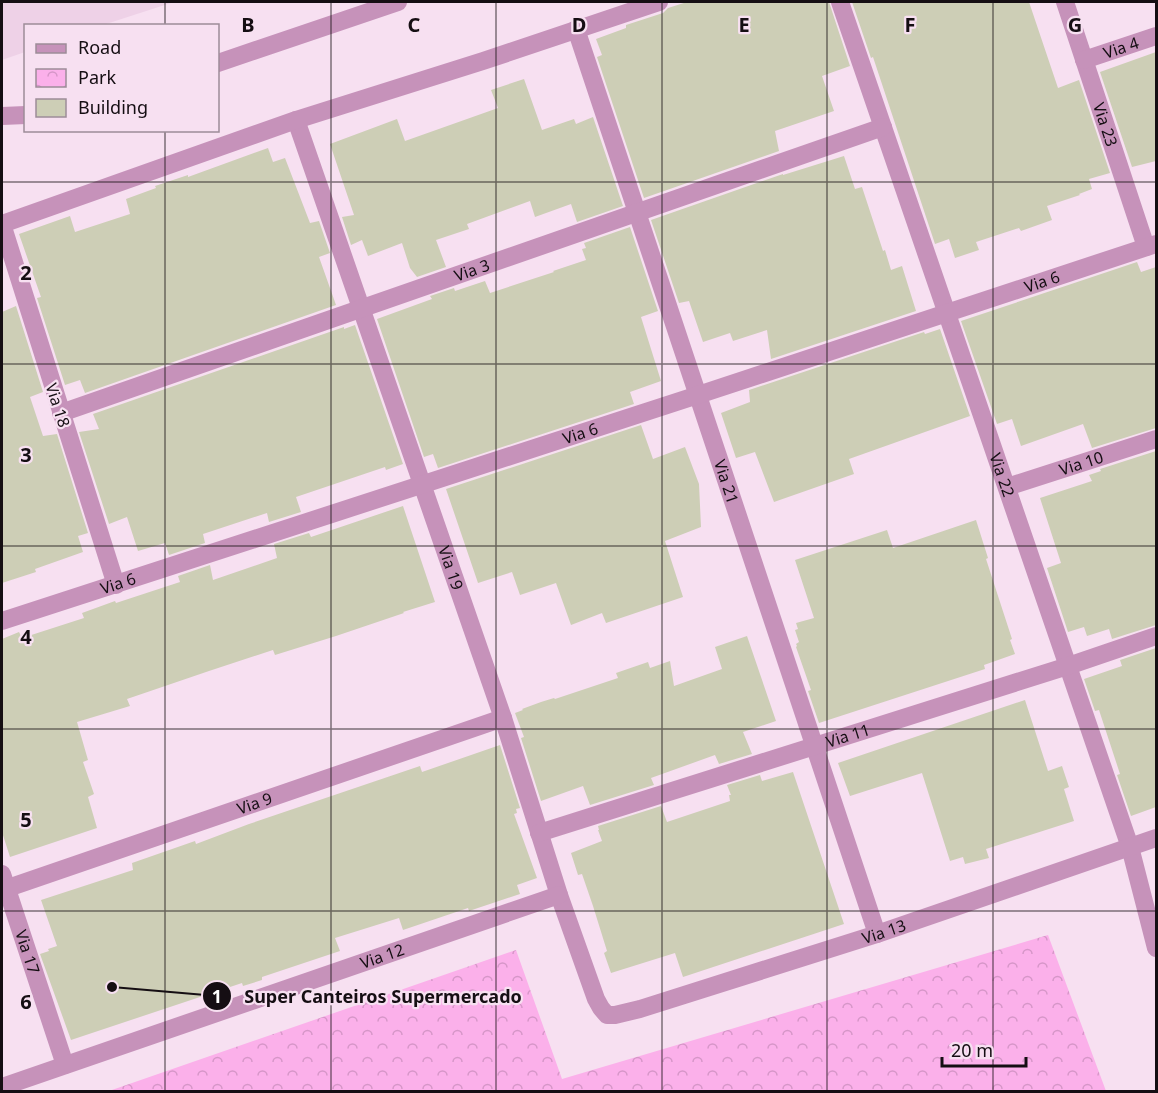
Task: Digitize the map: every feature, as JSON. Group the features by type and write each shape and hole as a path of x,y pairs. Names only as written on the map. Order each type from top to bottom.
{"street":[{"path":"219,63 398,2"},
{"path":"2,224 296,120 576,29 625,8 659,2"},
{"name":"Via 22","path":"840,2 1130,847 1156,948"},
{"name":"Via 23","path":"1065,2 1151,245"},
{"name":"Via 21","path":"576,29 877,934"},
{"name":"Via 4","path":"1084,60 1156,36"},
{"path":"2,116 24,115"},
{"name":"Via 19","path":"296,120 503,718 559,895 596,999 607,1015"},
{"name":"Via 3","path":"61,414 883,127"},
{"name":"Via 18","path":"2,224 116,585"},
{"name":"Via 6","path":"2,621 947,314 1151,245"},
{"name":"Via 10","path":"1006,487 1156,439"},
{"name":"Via 11","path":"539,833 1068,666 1156,636"},
{"name":"Via 9","path":"3,884 503,718"},
{"name":"Via 13","path":"607,1015 640,1009 877,934 1156,838"},
{"name":"Via 17","path":"3,884 65,1065"},
{"name":"Via 12","path":"2,1087 559,895"}],"shaded area":[{"path":"2,2 174,2 106,24 24,24 24,52 2,60"}],"green space":[{"path":"1048,935 1106,1091 109,1091 516,950 562,1079"}],"building":[{"path":"687,2 829,2 850,66 822,76 834,111 775,131 779,151 644,198 597,57 602,55 596,39"},
{"path":"852,2 1029,2 1058,88 1079,80 1110,173 1089,179 1092,189 1047,206 1052,220 1021,231 1019,228 976,242 979,250 955,258 949,239 935,244 873,57 871,58"},
{"path":"1156,52 1156,161 1132,167 1100,72"},
{"path":"524,79 542,130 574,119 576,124 593,117 623,206 577,222 571,204 535,217 530,201 467,224 469,229 436,240 446,267 417,277 410,268 402,243 368,256 362,240 351,245 342,217 354,215 330,144 397,119 405,141 498,108 491,90"},
{"path":"268,148 273,162 285,158 310,223 319,221 330,253 319,257 336,305 85,393 80,380 65,385 37,298 41,297 19,234 70,216 75,232 130,214 126,199 156,188 155,186 188,175 188,177"},
{"path":"844,156 855,189 862,187 891,270 902,266 916,311 771,359 767,330 733,341 730,333 703,342 689,301 679,303 651,220 783,174"},
{"path":"630,227 658,311 641,317 661,381 630,392 634,404 438,468 433,454 424,457 377,319 432,299 430,296 454,288 455,291 485,281 490,293 554,272 586,260 582,249 586,248 584,243"},
{"path":"1137,262 1141,272 1156,267 1156,428 1092,448 1083,424 1021,446 1012,419 997,424 961,321"},
{"path":"16,306 43,392 30,397 43,436 57,434 88,533 78,536 83,552 35,569 36,572 2,583 2,312"},
{"path":"355,325 403,464 386,470 385,467 296,497 301,512 269,522 267,513 203,534 205,543 169,555 165,543 138,551 127,517 109,524 79,432 99,429 93,414"},
{"path":"940,329 970,416 849,459 854,474 774,502 755,452 736,458 721,413 750,402 749,390 924,332 925,334"},
{"path":"641,425 653,459 685,447 699,484 701,527 665,541 683,597 606,623 602,613 571,625 556,583 520,595 512,572 478,583 446,489"},
{"path":"1156,451 1156,625 1112,639 1109,629 1087,636 1084,627 1068,632 1047,568 1061,563 1040,498 1092,481 1089,475 1101,471 1100,469"},
{"path":"403,506 435,602 275,655 273,650 209,671 127,699 130,706 77,722 88,760 83,762 94,794 88,797 97,828 10,857 2,832 2,639 19,632 22,638 84,618 82,613 180,582 178,576 210,565 213,580 277,558 274,544 309,533 311,537"},
{"path":"976,520 1015,654 984,665 985,669 819,723 808,691 811,690 796,647 799,642 795,630 798,629 796,623 814,618 795,560 887,530 893,548"},
{"path":"747,636 776,721 743,732 752,754 719,764 715,755 651,778 654,785 590,805 583,786 541,801 521,738 524,737 515,713 541,702 618,678 616,673 648,662 650,668 670,661 674,686 722,669 715,647"},
{"path":"1156,648 1156,807 1131,816 1099,710 1095,711 1084,679 1122,666 1120,660"},
{"path":"1025,700 1048,771 1062,766 1069,787 1064,789 1074,821 986,849 989,858 965,864 963,857 950,861 922,773 850,796 838,763"},
{"path":"500,745 520,808 516,809 517,813 514,814 537,878 517,885 520,894 469,911 468,908 403,930 399,918 335,938 340,951 262,977 262,980 243,986 242,983 71,1040 40,954 57,946 41,900 133,870 132,863 195,841 196,844 420,766 422,772"},
{"path":"793,772 844,924 683,977 675,953 611,973 604,953 607,951 593,906 582,874 578,875 571,853 602,841 598,826 661,806 667,822 730,801 729,795 731,795 727,785 760,775 762,781"}],"place":[{"name":"Super Canteiros Supermercado","path":"112,987"}]}
